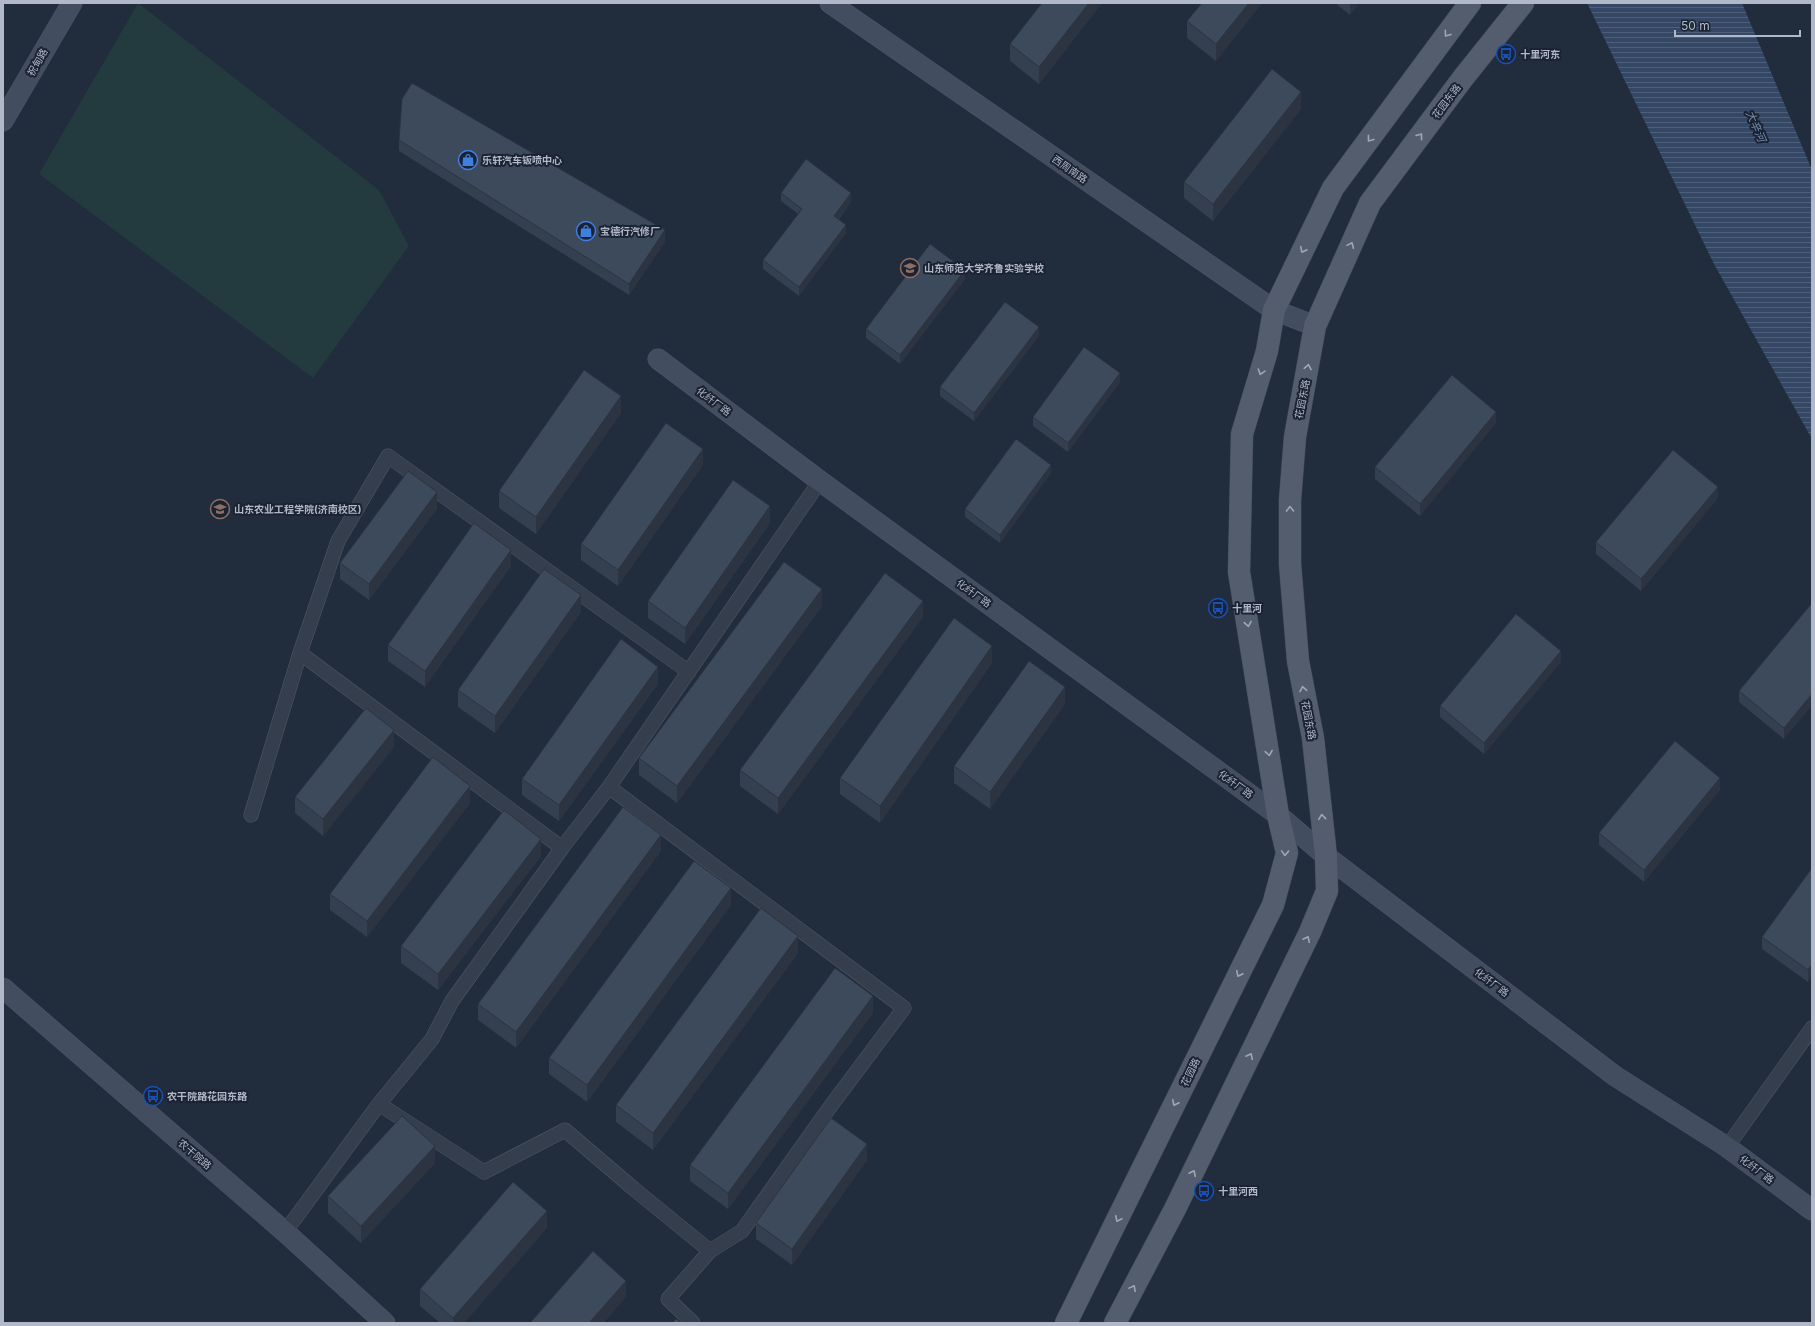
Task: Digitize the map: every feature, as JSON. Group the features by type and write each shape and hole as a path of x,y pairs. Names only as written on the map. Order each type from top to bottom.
{"main road":[{"path":"1278,815 1239,572 1242,434 1267,351 1274,310 1333,188 1470,3"},
{"name":"花园东路","path":"1326,856 1313,738 1298,661 1290,564 1290,500 1294,437 1315,326 1370,203 1463,78 1523,3"},
{"name":"花园路","path":"1066,1323 1273,905 1287,853 1278,815"},
{"path":"1115,1323 1175,1209 1310,932 1327,891 1326,856"}],"street":[{"name":"祝甸路","path":"3,121 72,3"},
{"name":"西周南路","path":"830,3 1274,310 1315,326"},
{"name":"化纤厂路","path":"658,359 820,481 1278,815 1326,856 1615,1076 1727,1147 1812,1210"},
{"path":"251,815 300,653 338,541 388,456 689,672"},
{"path":"285,1232 379,1104 432,1039 452,1001 562,848 609,787 820,481"},
{"path":"300,653 562,848"},
{"path":"609,787 904,1008 830,1107 742,1231 710,1251 668,1299 693,1323"},
{"name":"农干院路","path":"3,988 285,1232 385,1323"},
{"path":"1727,1147 1812,1028"},
{"path":"379,1104 484,1172 565,1130 710,1251"}],"green space":[{"path":"138,3 379,190 409,246 313,378 39,174"}],"water":[{"name":"大辛河","path":"1587,3 1742,3 1812,170 1812,439 1714,264"}],"building":[{"path":"1042,3 1089,3 1039,67 1010,44"},
{"path":"1202,3 1249,3 1216,44 1187,21"},
{"path":"1272,69 1301,92 1213,204 1184,182"},
{"path":"412,83 665,230 629,284 399,140 402,99"},
{"path":"806,159 851,193 834,216 846,225 799,287 763,260 802,209 781,193"},
{"path":"930,244 965,270 900,355 866,329"},
{"path":"1005,302 1039,327 974,413 940,387"},
{"path":"1084,347 1120,373 1068,443 1033,417"},
{"path":"584,370 621,396 536,517 499,491"},
{"path":"1452,375 1496,412 1420,504 1375,467"},
{"path":"666,423 703,449 618,570 581,544"},
{"path":"1016,439 1051,465 1000,535 965,509"},
{"path":"1673,450 1718,487 1641,579 1596,542"},
{"path":"408,471 437,492 369,584 340,563"},
{"path":"733,480 770,506 685,628 648,601"},
{"path":"474,523 511,550 425,671 388,645"},
{"path":"784,562 822,589 677,786 639,758"},
{"path":"544,569 581,595 495,716 458,690"},
{"path":"885,573 923,601 778,798 740,770"},
{"path":"1812,603 1812,694 1784,728 1739,691"},
{"path":"1516,614 1561,651 1484,743 1440,706"},
{"path":"954,618 992,646 880,806 840,778"},
{"path":"621,639 658,667 559,805 522,779"},
{"path":"1029,661 1065,687 990,792 954,766"},
{"path":"366,708 394,730 323,819 295,797"},
{"path":"1675,741 1720,778 1644,870 1599,833"},
{"path":"433,757 470,786 367,921 330,894"},
{"path":"623,807 661,835 516,1032 478,1004"},
{"path":"504,810 541,839 438,974 401,946"},
{"path":"694,861 731,888 587,1085 549,1058"},
{"path":"1812,868 1812,964 1808,970 1762,937"},
{"path":"761,908 798,936 653,1133 616,1105"},
{"path":"835,968 873,996 728,1193 690,1165"},
{"path":"402,1116 435,1146 361,1226 328,1196"},
{"path":"831,1118 867,1144 792,1249 756,1223"},
{"path":"513,1182 547,1211 453,1318 420,1289"},
{"path":"593,1251 626,1281 589,1323 530,1323"},
{"path":"676,1319 681,1323 672,1323"}],"place":[{"name":"十里河东","path":"1506,54"},
{"name":"乐轩汽车钣喷中心","path":"468,160"},
{"name":"宝德行汽修厂","path":"586,231"},
{"name":"山东师范大学齐鲁实验学校","path":"910,268"},
{"name":"山东农业工程学院(济南校区)","path":"220,509"},
{"name":"十里河","path":"1218,608"},
{"name":"农干院路花园东路","path":"153,1096"},
{"name":"十里河西","path":"1204,1191"}]}
